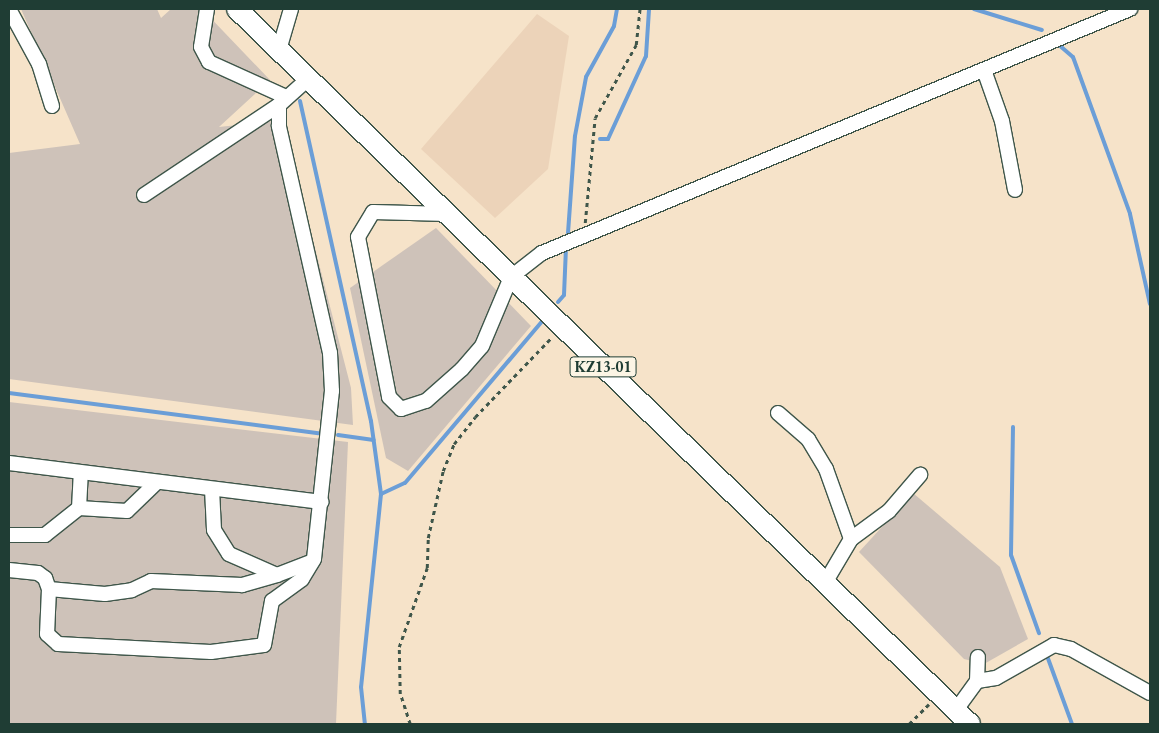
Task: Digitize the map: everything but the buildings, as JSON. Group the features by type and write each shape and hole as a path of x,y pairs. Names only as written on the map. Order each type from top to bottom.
{"highway":[{"name":"KZ13-01","path":"237,9 963,717"}],"street":[{"path":"9,9 39,64 52,106"},
{"path":"207,9 202,47 209,62 282,101"},
{"path":"280,50 291,9"},
{"path":"447,214 369,214 358,237 393,404 408,410 426,401 482,346 511,277 542,253 1130,9"},
{"path":"984,70 1002,121 1016,190"},
{"path":"144,195 282,101 309,78"},
{"path":"9,570 41,574 49,589 46,630 58,644 170,652 244,649 264,645 272,601 302,579 314,559 322,502 332,390 330,353 279,126 282,101"},
{"path":"778,413 808,438 826,470 851,539"},
{"path":"9,462 81,474 322,502"},
{"path":"79,508 81,474"},
{"path":"825,583 851,539 889,511 920,475"},
{"path":"9,535 45,535 79,508 127,512 156,483"},
{"path":"212,489 214,530 225,550 248,565 277,575"},
{"path":"49,589 106,594 132,590 151,581 242,585 277,575 314,559"},
{"path":"977,681 996,678 1054,645 1071,649 1150,693"},
{"path":"963,717 977,681 978,657"}],"path":[{"path":"583,236 595,118 636,45 640,9"},
{"path":"410,724 400,694 399,647 427,568 428,538 443,471 454,444 475,417 519,368 563,328"},
{"path":"909,724 939,694"}],"shaded area":[{"path":"21,9 157,9 161,18 171,9 202,9 270,80 219,127 282,120 351,388 353,425 9,379 9,153 80,144"},
{"path":"537,14 569,36 548,169 495,218 421,149"},
{"path":"436,228 531,326 408,471 386,458 350,288"},
{"path":"9,402 348,442 336,724 9,724"},
{"path":"913,493 1000,567 1028,639 984,664 964,659 859,552"}],"waterway":[{"path":"568,233 575,136 586,77 614,26 617,9"},
{"path":"600,139 608,139 646,56 649,9"},
{"path":"974,9 1042,30"},
{"path":"1059,45 1073,57 1130,214 1150,304"},
{"path":"300,101 371,421 381,494 361,687 365,724"},
{"path":"558,302 564,295 566,248"},
{"path":"381,494 405,483 543,320"},
{"path":"9,393 318,433"},
{"path":"1013,427 1011,555 1039,633"},
{"path":"338,435 374,440"},
{"path":"1046,653 1072,724"}]}
